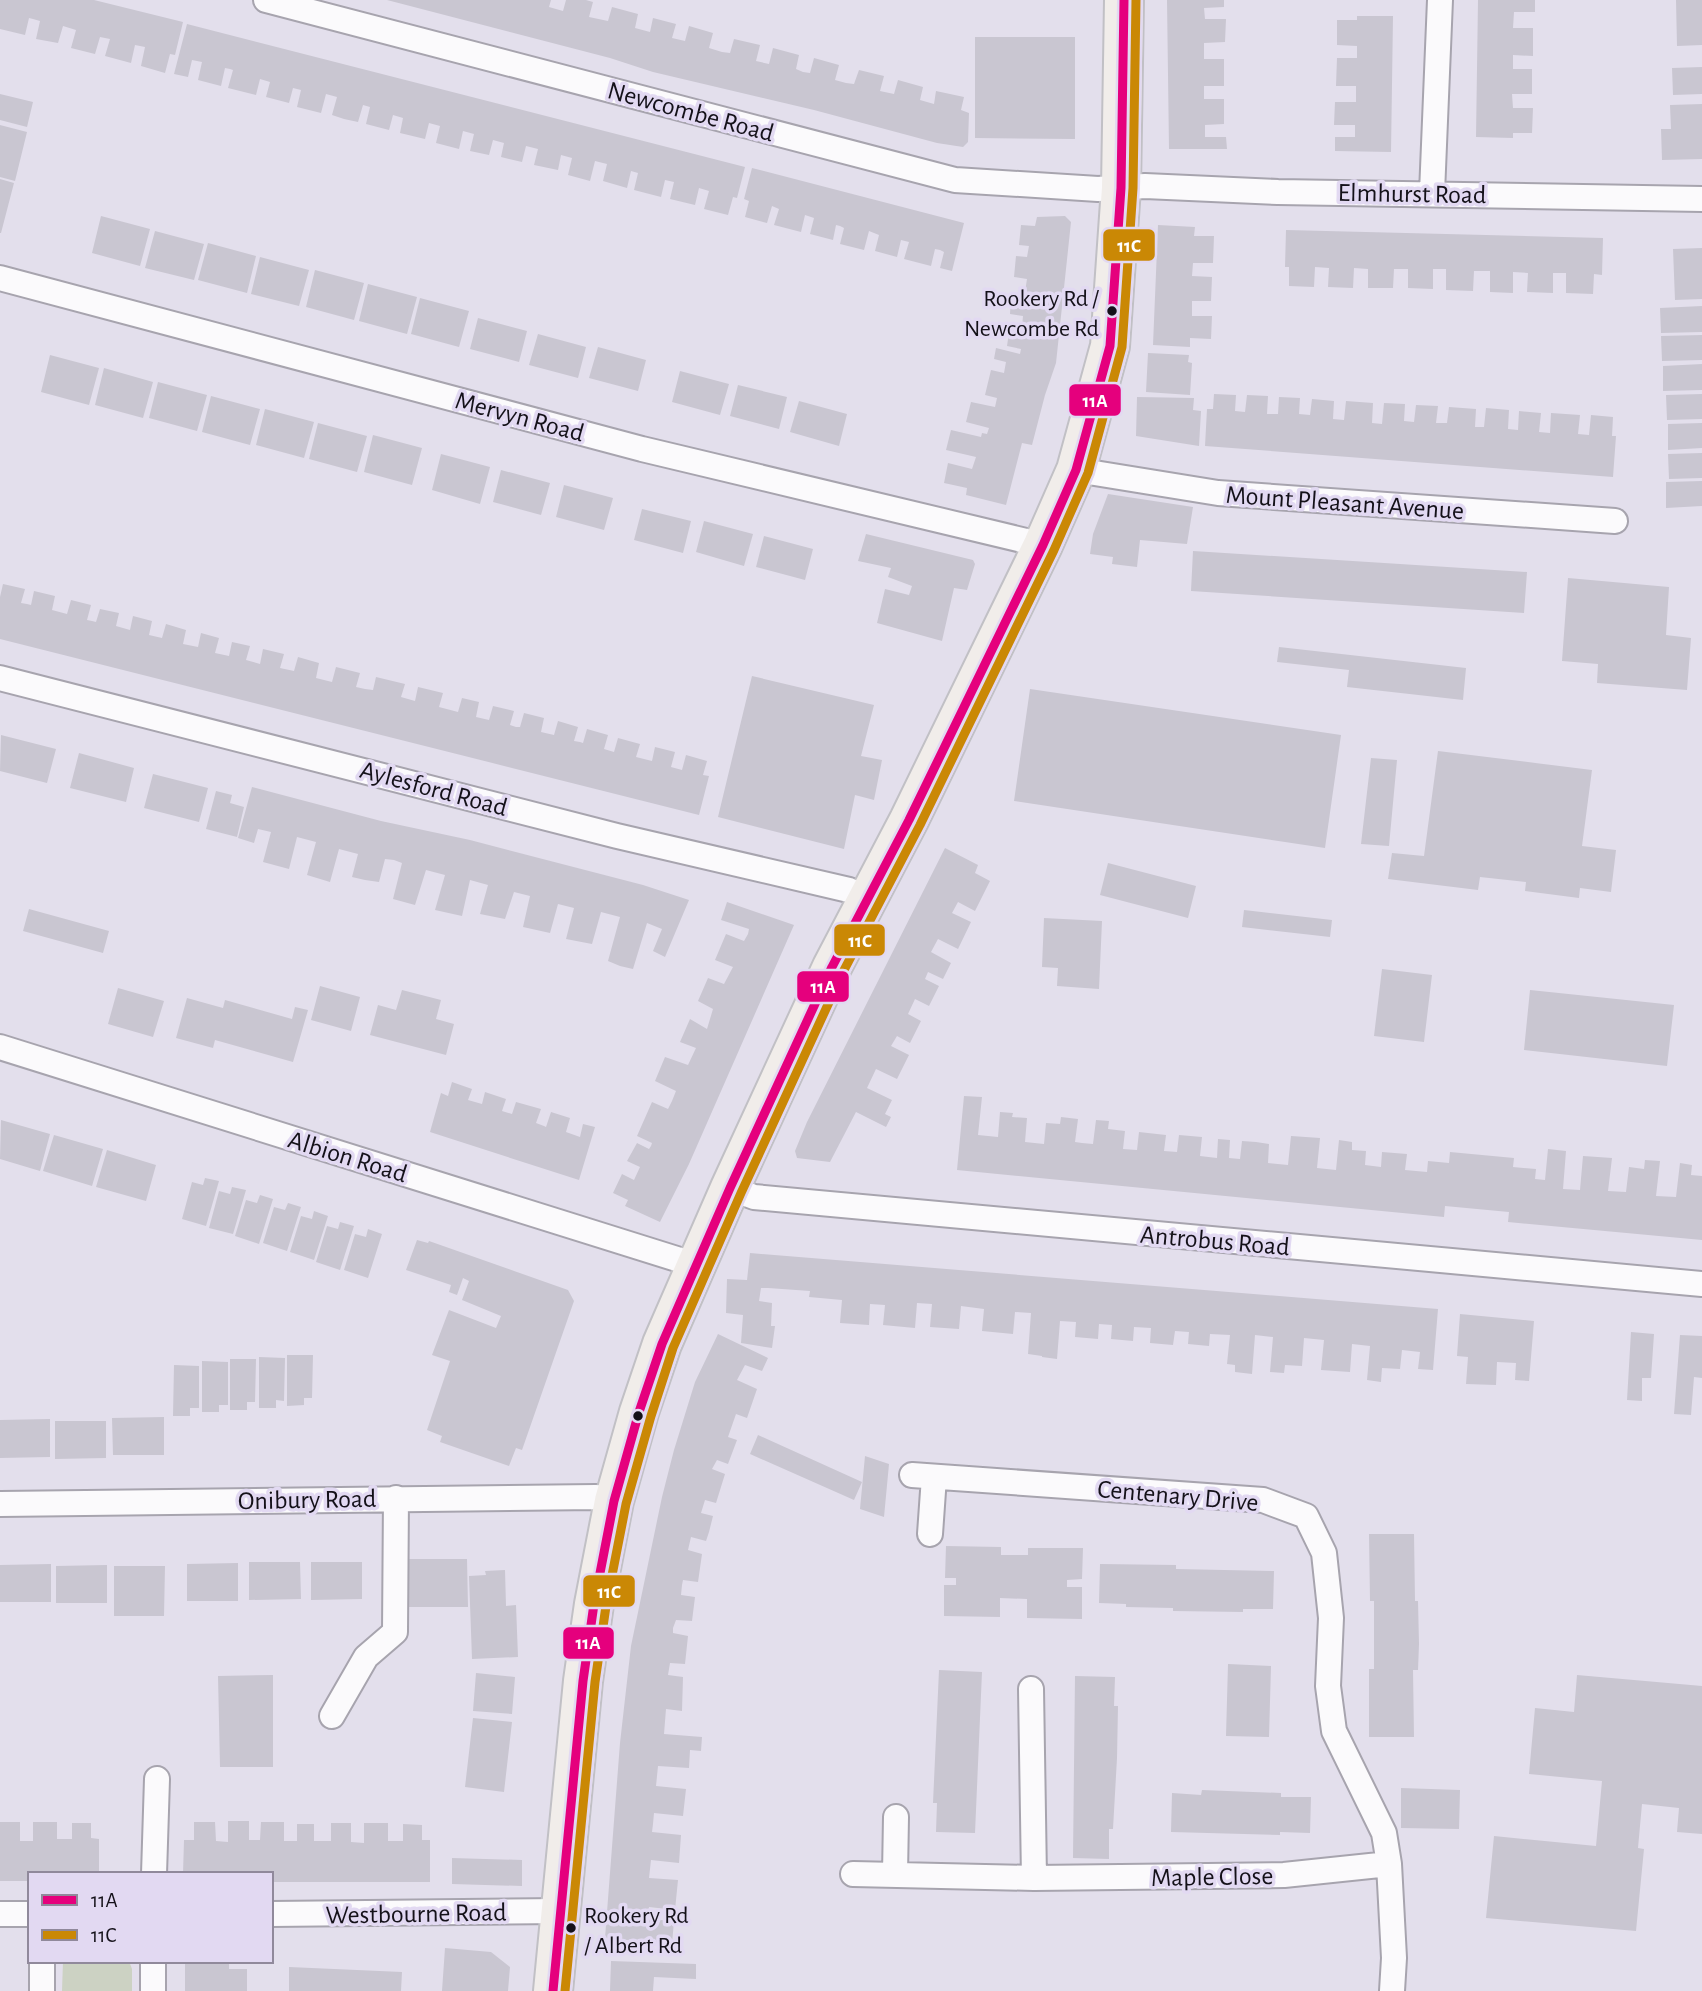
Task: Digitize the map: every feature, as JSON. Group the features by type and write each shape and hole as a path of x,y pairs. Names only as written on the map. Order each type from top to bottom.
{"main road":[{"path":"553,1991 583,1681 594,1604 614,1500 662,1344 730,1188 832,967 1043,545 1076,470 1110,346 1121,188 1124,0"}],"street":[{"name":"Newcombe Road","path":"266,0 955,180 1098,189 1121,188"},
{"path":"1433,193 1440,0"},
{"name":"Elmhurst Road","path":"1121,188 1145,186 1278,192 1702,199"},
{"name":"Mervyn Road","path":"0,278 642,449 1043,545"},
{"name":"Mount Pleasant Avenue","path":"1076,470 1218,493 1615,521"},
{"name":"Aylesford Road","path":"0,678 617,836 849,890 868,899"},
{"name":"Albion Road","path":"0,1048 696,1265"},
{"name":"Antrobus Road","path":"730,1188 754,1197 1702,1284"},
{"name":"Centenary Drive","path":"930,1534 923,1476 1263,1500 1306,1516 1324,1553 1331,1618 1328,1686 1334,1731 1384,1833 1389,1864 1394,1958 1392,1991"},
{"name":"Onibury Road","path":"0,1504 396,1498 596,1497 614,1500"},
{"path":"332,1716 366,1657 395,1632 396,1498"},
{"path":"1031,1689 1034,1878"},
{"path":"153,1872 157,1779"},
{"path":"895,1874 896,1817"},
{"name":"Maple Close","path":"853,1874 1034,1878 1284,1875 1389,1864"},
{"name":"Westbourne Road","path":"273,1914 561,1911"},
{"path":"0,1914 28,1914"},
{"path":"42,1963 42,1991"},
{"path":"153,1963 153,1991"}],"green space":[{"path":"63,1963 130,1963 132,1969 132,1991 62,1991"}],"building":[{"path":"0,0 94,0 183,22 175,55 170,54 165,73 141,66 145,47 135,45 131,63 105,56 110,39 100,37 95,54 71,48 76,30 63,26 58,43 36,39 40,21 29,18 25,35 0,29"},
{"path":"387,0 551,0 549,7 563,11 566,0 586,0 593,2 589,17 608,21 612,7 638,14 635,28 650,32 653,18 676,24 672,38 685,41 689,26 713,33 709,48 722,52 730,53 734,39 760,45 756,61 769,64 773,48 799,55 796,69 803,72 810,73 814,58 839,65 835,80 846,83 854,84 859,70 884,76 880,91 894,94 898,80 923,87 920,100 934,104 936,91 964,97 961,110 969,113 968,142 963,147 937,143 814,110 653,72 610,58"},
{"path":"1167,0 1224,0 1224,7 1204,8 1205,19 1226,19 1225,42 1204,43 1204,59 1224,59 1224,86 1204,86 1204,99 1224,99 1224,124 1205,125 1205,137 1226,137 1227,149 1169,149"},
{"path":"1478,0 1535,0 1535,12 1514,12 1513,28 1533,28 1533,56 1513,55 1513,69 1532,69 1532,94 1512,94 1513,108 1533,108 1532,133 1513,133 1513,138 1476,137"},
{"path":"1676,0 1702,0 1702,45 1677,46"},
{"path":"1357,16 1393,16 1391,152 1335,151 1335,137 1355,137 1355,125 1334,125 1335,102 1356,102 1356,86 1336,86 1337,58 1357,58 1357,46 1337,45 1337,20 1357,20"},
{"path":"187,24 745,167 737,198 733,197 728,215 704,209 709,191 699,188 695,205 670,199 674,182 665,180 661,197 634,190 638,173 631,171 627,188 603,181 607,164 595,161 590,181 568,175 572,158 561,155 558,170 534,165 538,149 526,146 522,162 501,157 504,143 493,140 489,155 470,151 474,134 463,131 459,149 436,143 440,126 429,123 425,139 400,133 403,118 393,115 389,130 366,124 370,107 363,105 358,122 344,119 332,115 337,97 326,94 321,113 297,107 301,90 293,88 289,103 266,97 270,82 260,79 256,95 228,88 233,70 230,69 225,68 221,86 198,80 202,62 192,60 188,77 174,74"},
{"path":"975,37 1075,37 1075,139 975,138"},
{"path":"1702,67 1702,94 1673,95 1672,68"},
{"path":"0,94 33,102 27,127 0,120"},
{"path":"1702,104 1702,159 1662,160 1661,129 1671,129 1670,105"},
{"path":"0,125 27,132 15,181 0,177"},
{"path":"752,168 964,223 952,271 940,268 944,252 940,250 935,249 931,266 904,259 909,242 901,240 897,257 875,251 879,235 869,231 864,250 840,244 844,228 840,226 836,225 833,240 810,234 814,218 805,215 801,232 774,225 779,209 772,206 767,223 745,217 749,201 744,199"},
{"path":"0,179 14,183 1,233 0,233"},
{"path":"101,216 150,229 140,266 92,253"},
{"path":"1065,216 1071,222 1056,363 1032,445 1022,443 1006,505 966,495 967,488 944,483 948,463 972,469 976,457 946,450 951,430 981,437 982,433 987,434 989,428 966,422 971,402 995,407 997,398 985,395 991,370 1004,373 1006,362 994,359 996,348 1020,354 1021,349 1007,346 1010,326 1022,327 1023,316 1010,314 1011,296 1024,298 1027,279 1014,277 1016,256 1027,257 1029,246 1019,245 1021,225 1035,226 1037,217"},
{"path":"1158,225 1195,227 1194,236 1214,236 1213,263 1193,263 1192,276 1212,277 1211,301 1192,301 1192,316 1212,316 1211,339 1190,338 1190,347 1153,345"},
{"path":"1286,230 1603,238 1602,275 1594,274 1593,294 1566,293 1566,273 1553,273 1553,293 1527,292 1528,273 1513,272 1513,293 1490,292 1490,271 1474,271 1473,291 1446,290 1446,269 1433,269 1433,289 1408,288 1408,269 1394,269 1393,288 1368,288 1368,269 1354,268 1353,288 1328,287 1329,268 1315,267 1314,287 1289,286 1289,267 1285,267"},
{"path":"155,231 204,244 194,280 145,268"},
{"path":"208,243 256,256 247,293 198,280"},
{"path":"1702,248 1702,299 1675,300 1673,249"},
{"path":"260,257 309,270 299,306 251,294"},
{"path":"315,270 364,283 354,320 306,307"},
{"path":"368,284 417,297 407,334 359,321"},
{"path":"420,298 469,311 459,347 411,334"},
{"path":"1702,306 1702,332 1661,333 1660,308"},
{"path":"478,318 527,331 519,362 470,349"},
{"path":"538,334 586,347 578,378 529,365"},
{"path":"1702,335 1702,360 1662,361 1661,336"},
{"path":"598,347 646,360 638,391 589,378"},
{"path":"1148,353 1189,355 1188,362 1192,363 1190,395 1146,392"},
{"path":"50,355 99,368 89,405 41,392"},
{"path":"1702,364 1702,390 1663,391 1663,366"},
{"path":"104,368 153,382 143,418 95,405"},
{"path":"680,371 729,384 720,415 672,402"},
{"path":"158,382 207,395 197,431 149,418"},
{"path":"738,385 787,397 779,429 730,416"},
{"path":"1214,394 1236,395 1235,411 1245,412 1247,395 1268,396 1267,414 1278,414 1279,397 1300,398 1299,414 1310,415 1312,399 1334,401 1333,419 1344,420 1346,401 1373,403 1372,423 1382,424 1384,403 1405,404 1404,421 1414,422 1416,405 1438,406 1436,423 1447,423 1449,407 1476,409 1475,427 1484,427 1486,408 1509,410 1508,429 1518,430 1519,411 1541,413 1539,432 1550,433 1551,413 1580,415 1578,434 1589,435 1591,415 1613,417 1612,436 1616,436 1613,477 1205,446 1207,409 1213,409"},
{"path":"1702,394 1702,419 1667,420 1666,395"},
{"path":"211,396 260,409 250,445 202,432"},
{"path":"1137,397 1194,398 1193,410 1201,411 1199,446 1136,436"},
{"path":"799,401 847,414 839,446 790,432"},
{"path":"265,409 314,422 304,458 256,445"},
{"path":"318,423 367,436 357,472 309,459"},
{"path":"1702,423 1702,448 1668,450 1668,424"},
{"path":"373,435 422,448 412,485 364,472"},
{"path":"1702,453 1702,478 1669,479 1668,454"},
{"path":"441,454 490,467 480,504 432,490"},
{"path":"501,470 550,483 541,515 493,502"},
{"path":"1702,481 1702,506 1666,508 1666,482"},
{"path":"564,485 613,498 604,530 556,517"},
{"path":"1108,494 1193,507 1187,544 1140,540 1137,567 1112,564 1113,557 1090,554 1093,534"},
{"path":"642,509 691,521 683,553 634,540"},
{"path":"704,521 753,534 744,566 696,552"},
{"path":"866,534 973,560 975,564 967,590 954,588 942,641 877,623 885,589 909,595 912,586 888,577 891,568 858,561"},
{"path":"764,536 813,549 805,580 756,567"},
{"path":"1193,551 1527,572 1524,613 1191,591"},
{"path":"1568,578 1669,587 1666,635 1691,638 1687,690 1597,683 1598,664 1562,661"},
{"path":"3,584 25,589 21,603 31,605 34,591 55,596 52,610 67,614 71,600 91,605 87,620 96,622 100,609 119,613 116,626 130,630 133,616 152,621 149,635 162,638 166,624 186,630 183,644 198,647 201,633 219,638 215,653 229,656 232,642 250,646 246,660 260,664 263,649 284,654 280,668 294,671 298,657 319,663 316,678 332,682 336,667 360,673 356,687 373,690 376,677 405,684 401,697 415,701 418,687 443,693 439,707 458,712 462,698 479,702 476,717 489,720 493,706 514,711 510,725 516,727 520,727 524,713 544,718 541,732 554,735 558,721 578,727 574,741 583,743 587,729 608,735 604,749 614,752 618,738 640,744 636,757 652,761 655,747 675,752 671,767 682,770 686,755 707,761 703,775 709,776 699,815 0,639 0,597"},
{"path":"1279,647 1466,668 1463,700 1347,687 1349,670 1277,662"},
{"path":"752,676 874,705 861,756 882,760 874,800 855,795 844,849 718,817"},
{"path":"1030,689 1341,735 1325,848 1014,801"},
{"path":"1,735 56,749 47,783 0,771"},
{"path":"1438,751 1592,770 1582,846 1616,850 1611,892 1580,888 1579,898 1525,891 1526,882 1480,877 1478,890 1388,879 1392,853 1424,856"},
{"path":"79,753 134,768 126,802 70,788"},
{"path":"1371,758 1397,760 1389,846 1361,844"},
{"path":"153,774 208,788 199,822 144,808"},
{"path":"252,787 381,821 470,840 643,885 689,900 665,957 653,951 662,929 647,923 633,969 620,966 608,961 620,917 601,912 592,944 566,939 574,908 558,904 550,933 523,927 530,896 514,892 505,919 480,914 488,885 470,880 462,916 435,910 445,875 426,870 415,905 393,899 402,863 394,860 385,859 379,882 365,880 352,877 358,854 339,849 330,882 307,875 316,842 297,837 289,869 263,862 271,832 258,829 254,843 238,838"},
{"path":"216,791 232,795 230,803 244,807 237,837 206,829"},
{"path":"945,848 978,865 975,873 990,881 975,911 958,902 952,913 971,922 958,949 938,939 931,952 951,963 943,979 928,972 925,979 939,986 929,1006 915,999 908,1014 921,1021 910,1043 897,1036 891,1046 909,1055 897,1079 876,1069 867,1088 892,1100 885,1114 891,1117 886,1127 856,1112 830,1162 797,1158 795,1151 807,1122"},
{"path":"1108,863 1196,886 1188,918 1100,895"},
{"path":"727,902 794,925 689,1164 660,1222 625,1206 628,1200 613,1193 622,1174 634,1180 640,1167 627,1161 637,1143 649,1149 651,1146 652,1143 637,1136 652,1102 668,1109 676,1091 655,1081 665,1057 688,1065 696,1048 680,1042 690,1019 707,1029 713,1009 698,1001 708,978 724,984 733,967 715,960 726,934 744,941 748,934 749,929 721,920"},
{"path":"29,909 109,931 103,953 23,931"},
{"path":"1244,910 1332,920 1330,937 1242,927"},
{"path":"1044,918 1102,921 1099,989 1057,986 1058,968 1042,967"},
{"path":"1382,969 1432,975 1424,1042 1374,1036"},
{"path":"320,986 360,997 351,1031 311,1020"},
{"path":"118,988 164,1001 153,1037 108,1024"},
{"path":"402,990 441,1000 436,1019 454,1024 446,1055 370,1035 378,1005 396,1010"},
{"path":"1530,990 1674,1005 1667,1066 1524,1050"},
{"path":"187,998 223,1008 225,1000 292,1019 295,1007 308,1010 293,1062 215,1040 213,1048 176,1038"},
{"path":"452,1082 472,1089 468,1100 482,1104 485,1092 506,1099 502,1111 512,1114 516,1102 541,1109 536,1123 546,1127 551,1112 570,1118 566,1132 580,1137 583,1124 595,1127 579,1180 430,1132 441,1093 448,1096"},
{"path":"964,1096 982,1097 978,1135 998,1137 1000,1112 1013,1113 1012,1117 1027,1118 1025,1142 1044,1144 1046,1123 1060,1124 1061,1117 1078,1119 1075,1142 1093,1144 1096,1120 1109,1121 1108,1129 1125,1131 1123,1149 1137,1150 1139,1132 1166,1135 1164,1151 1177,1152 1179,1135 1202,1137 1200,1156 1217,1158 1218,1139 1230,1140 1229,1158 1240,1159 1242,1141 1256,1142 1269,1144 1268,1163 1288,1165 1291,1136 1320,1138 1317,1168 1336,1170 1339,1140 1352,1142 1352,1150 1366,1151 1365,1165 1381,1167 1382,1152 1407,1154 1405,1170 1427,1172 1428,1161 1449,1163 1450,1152 1514,1158 1513,1167 1536,1169 1535,1179 1545,1180 1548,1149 1566,1151 1563,1189 1580,1190 1583,1156 1612,1158 1608,1191 1626,1192 1629,1167 1644,1169 1645,1160 1660,1161 1656,1196 1676,1197 1680,1163 1692,1165 1691,1175 1702,1176 1702,1240 1508,1222 1509,1212 1445,1206 1444,1217 957,1170"},
{"path":"1,1120 50,1134 40,1171 0,1159"},
{"path":"54,1135 103,1149 92,1186 43,1171"},
{"path":"107,1150 156,1165 146,1201 96,1187"},
{"path":"205,1178 219,1181 206,1226 182,1219 192,1182 203,1185"},
{"path":"232,1187 246,1190 233,1234 209,1228 219,1191 230,1194"},
{"path":"260,1195 273,1199 259,1244 235,1236 246,1200 257,1203"},
{"path":"288,1203 301,1207 287,1251 263,1243 274,1207 285,1210"},
{"path":"314,1211 328,1216 314,1260 290,1252 301,1216 312,1219"},
{"path":"340,1222 354,1226 340,1270 316,1262 327,1226 338,1229"},
{"path":"368,1229 382,1234 368,1278 344,1270 355,1234 366,1237"},
{"path":"417,1240 429,1241 568,1290 574,1301 522,1450 516,1448 509,1466 440,1442 442,1436 427,1430 450,1361 432,1355 449,1310 496,1328 501,1316 462,1300 469,1281 463,1278 457,1295 449,1292 451,1285 406,1270"},
{"path":"750,1253 1438,1309 1433,1370 1418,1369 1420,1352 1402,1350 1400,1369 1382,1368 1381,1382 1367,1380 1370,1346 1352,1344 1350,1372 1321,1370 1324,1340 1304,1338 1302,1366 1285,1365 1284,1373 1270,1372 1273,1337 1255,1335 1252,1374 1235,1372 1235,1365 1227,1364 1230,1335 1210,1334 1209,1346 1188,1344 1189,1332 1175,1331 1173,1345 1150,1343 1151,1328 1134,1327 1133,1341 1111,1339 1112,1325 1099,1324 1098,1339 1075,1337 1076,1322 1060,1321 1057,1359 1028,1354 1031,1313 1015,1312 1013,1334 982,1331 984,1309 961,1306 959,1329 930,1327 932,1304 917,1303 915,1328 883,1325 885,1305 870,1304 869,1325 840,1323 842,1300 809,1297 810,1291 768,1288 761,1288 759,1301 772,1303 771,1326 775,1326 772,1348 741,1343 743,1315 726,1313 727,1279 747,1280"},
{"path":"1460,1314 1534,1321 1529,1381 1515,1380 1516,1363 1497,1362 1496,1385 1466,1384 1468,1357 1457,1356"},
{"path":"1631,1332 1654,1334 1651,1378 1642,1378 1642,1401 1627,1400"},
{"path":"718,1334 768,1358 762,1371 745,1365 737,1380 757,1389 747,1418 736,1414 728,1437 737,1440 728,1464 717,1460 712,1469 725,1474 716,1503 705,1500 701,1513 713,1516 709,1532 706,1541 691,1537 688,1550 702,1554 698,1582 683,1580 682,1585 681,1595 695,1597 692,1621 676,1620 673,1628 673,1633 688,1636 685,1664 670,1663 668,1675 683,1677 682,1711 666,1709 664,1734 702,1737 701,1751 690,1750 689,1768 658,1766 656,1786 686,1789 683,1816 654,1813 652,1832 681,1835 679,1863 651,1860 649,1878 678,1880 675,1910 649,1907 648,1919 674,1921 672,1944 605,1938 620,1743 631,1646 674,1450 695,1382"},
{"path":"1680,1335 1702,1336 1702,1378 1694,1377 1691,1415 1674,1414"},
{"path":"287,1355 313,1355 312,1398 304,1398 304,1405 287,1406"},
{"path":"259,1357 285,1358 284,1401 276,1400 276,1408 259,1408"},
{"path":"230,1359 256,1359 255,1402 247,1402 247,1410 230,1410"},
{"path":"202,1361 228,1362 228,1405 219,1405 219,1412 202,1412"},
{"path":"174,1365 199,1366 199,1408 190,1408 190,1416 173,1416"},
{"path":"164,1417 164,1455 113,1455 112,1418"},
{"path":"50,1419 50,1457 0,1458 0,1420"},
{"path":"55,1421 106,1421 106,1458 55,1459"},
{"path":"758,1435 862,1482 854,1500 750,1454"},
{"path":"865,1456 889,1464 884,1517 860,1509"},
{"path":"1369,1534 1414,1534 1419,1644 1418,1670 1413,1670 1414,1737 1369,1737 1369,1669 1374,1669 1374,1601 1370,1601"},
{"path":"946,1546 1001,1547 1001,1555 1028,1555 1028,1548 1083,1548 1082,1579 1067,1580 1067,1587 1082,1587 1082,1619 1027,1618 1027,1599 1000,1598 1000,1617 944,1616 944,1585 956,1585 956,1578 945,1578"},
{"path":"402,1559 467,1559 468,1607 402,1607"},
{"path":"249,1562 300,1562 301,1599 249,1600"},
{"path":"311,1562 362,1562 362,1599 311,1600"},
{"path":"238,1563 238,1601 187,1601 187,1564"},
{"path":"51,1564 51,1602 0,1602 0,1565"},
{"path":"1100,1564 1274,1571 1273,1609 1243,1609 1243,1612 1173,1611 1173,1608 1126,1607 1126,1604 1099,1603"},
{"path":"107,1565 107,1603 56,1603 56,1566"},
{"path":"114,1566 165,1566 164,1616 114,1616"},
{"path":"505,1570 506,1606 516,1605 518,1657 472,1659 469,1576 486,1575 485,1571"},
{"path":"1228,1664 1271,1666 1269,1737 1226,1736"},
{"path":"939,1670 982,1672 975,1833 936,1832 937,1803 933,1803"},
{"path":"476,1673 515,1677 512,1714 473,1711"},
{"path":"273,1675 273,1767 220,1767 218,1676"},
{"path":"1577,1675 1702,1686 1702,1834 1677,1832 1679,1808 1642,1804 1638,1848 1644,1849 1636,1931 1486,1918 1494,1836 1596,1846 1602,1781 1529,1774 1535,1708 1574,1712"},
{"path":"1075,1676 1115,1677 1114,1706 1118,1706 1117,1758 1113,1829 1109,1829 1109,1859 1073,1858"},
{"path":"473,1718 512,1722 504,1792 465,1787"},
{"path":"1401,1788 1460,1790 1459,1829 1401,1828"},
{"path":"1202,1790 1311,1797 1310,1833 1280,1832 1280,1835 1171,1832 1172,1793 1201,1795"},
{"path":"228,1821 249,1821 249,1840 260,1840 261,1822 284,1822 284,1841 297,1841 297,1824 314,1824 314,1841 331,1841 331,1823 351,1823 351,1842 364,1843 364,1823 388,1823 388,1841 403,1841 403,1824 422,1825 422,1840 430,1840 430,1882 273,1882 273,1872 183,1872 184,1840 194,1840 194,1822 215,1822 216,1841 228,1842"},
{"path":"0,1822 20,1822 20,1841 33,1841 33,1822 57,1822 57,1839 72,1839 72,1823 91,1823 91,1838 99,1839 99,1872 28,1872 28,1881 0,1881"},
{"path":"452,1858 522,1860 522,1886 452,1884"},
{"path":"445,1948 491,1952 510,1967 508,1991 442,1991"},
{"path":"611,1961 696,1964 696,1979 654,1977 653,1991 610,1991"},
{"path":"185,1963 229,1963 229,1969 247,1969 247,1991 185,1991"},
{"path":"289,1967 402,1972 401,1991 289,1991"}],"transit line":[{"name":"11A","path":"553,1991 583,1681 594,1604 614,1501 639,1412 662,1344 730,1188 832,967 909,820 1043,545 1076,470 1110,346 1121,188 1124,0"},
{"name":"11C","path":"565,1991 595,1682 606,1606 626,1504 673,1348 843,972 920,825 1054,550 1088,473 1122,347 1133,188 1136,0"}],"place":[{"name":"Rookery Rd / Newcombe Rd","path":"1112,311"},
{"name":"Rookery Rd / Albert Rd","path":"571,1928"}]}
